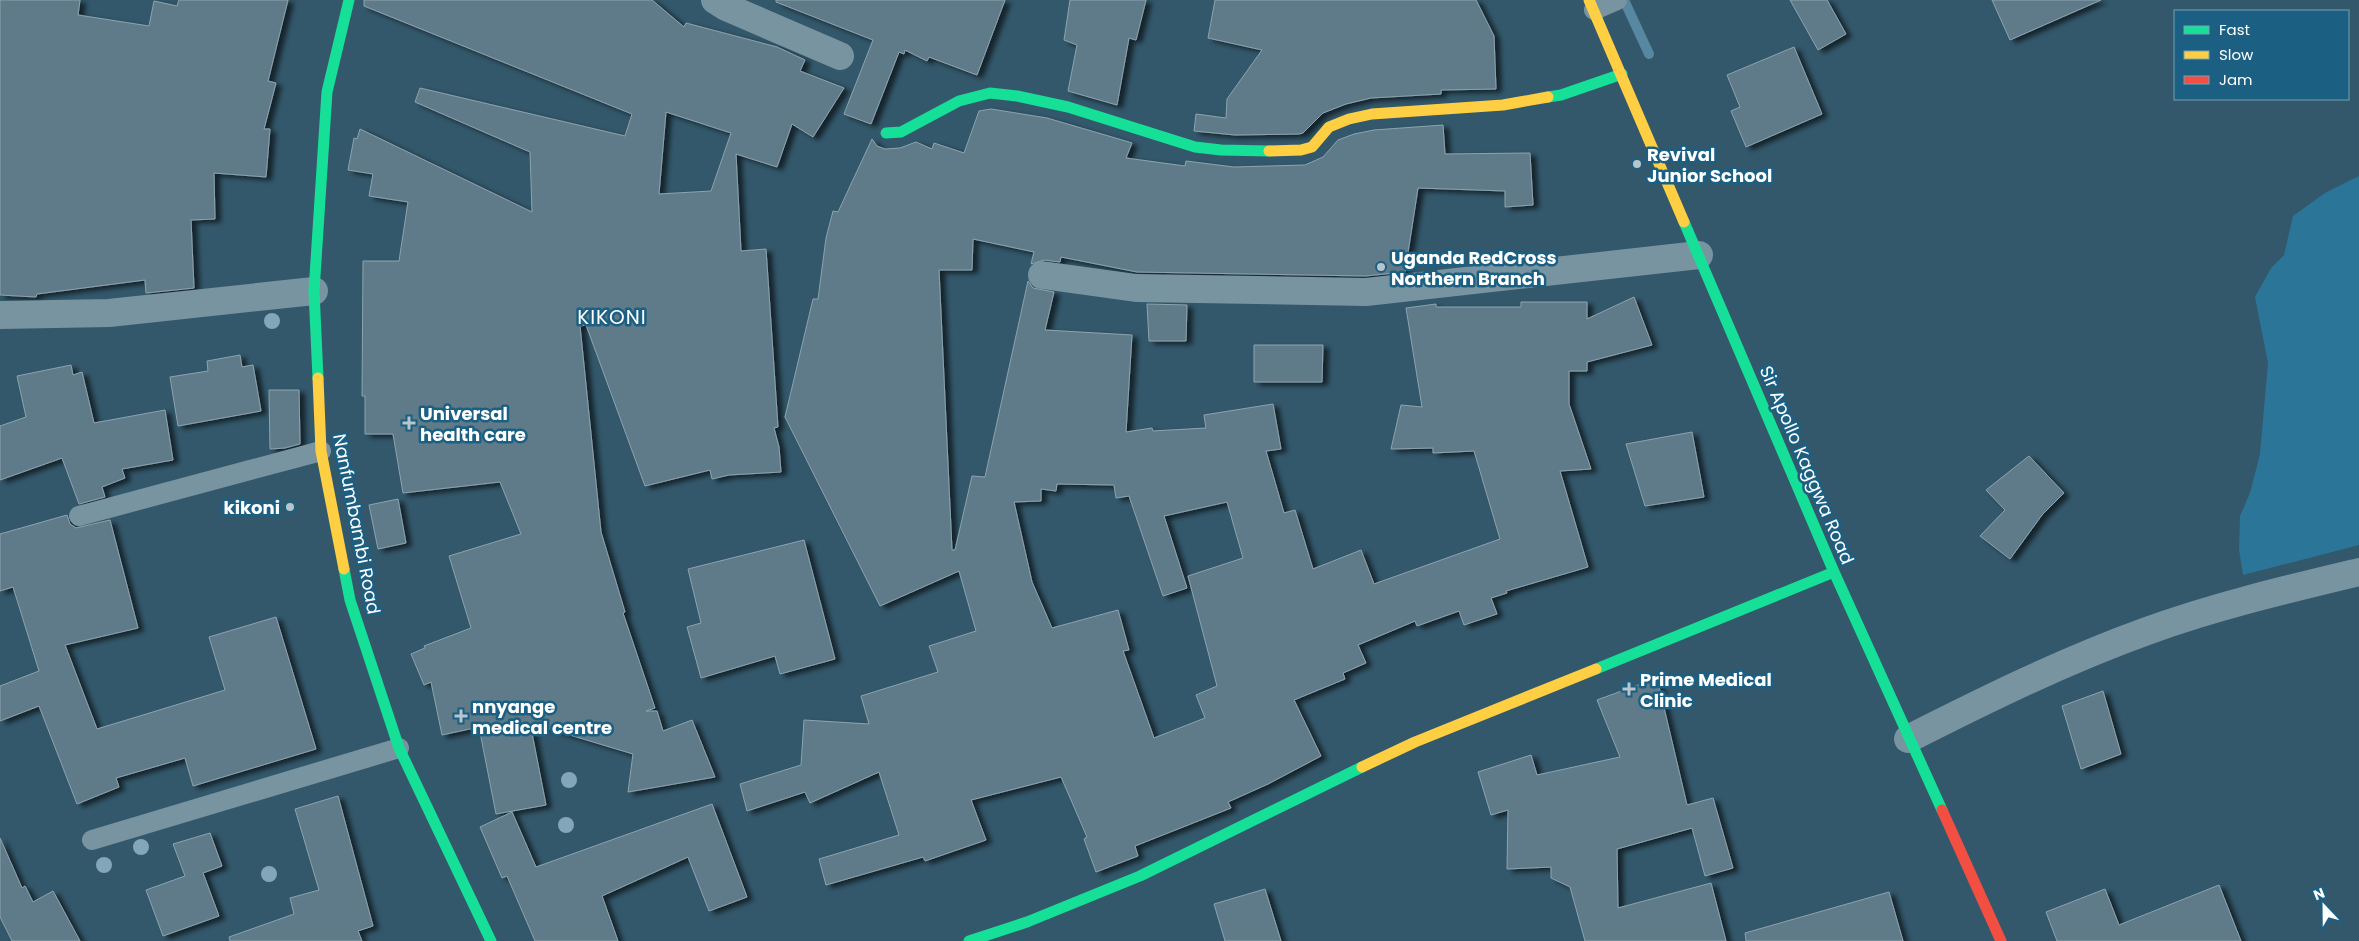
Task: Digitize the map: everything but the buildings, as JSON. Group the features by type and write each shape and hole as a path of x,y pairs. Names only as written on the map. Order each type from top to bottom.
{"street":[{"name":"Nanfumbambi Road","path":"349,0 327,92 314,291 321,451 350,600 399,748 490,941"},
{"path":"715,0 726,7 840,56"},
{"name":"Sir Apollo Kaggwa Road","path":"1592,5 1834,572 2000,941"},
{"path":"886,133 898,134 907,131 918,122 959,100 984,94 1001,93 1096,114 1194,147 1229,151 1301,150 1312,147 1329,127 1349,119 1372,114 1503,105 1561,95 1622,74"},
{"path":"1042,275 1136,288 1366,292 1699,255"},
{"path":"0,315 109,313 314,291"},
{"path":"969,941 1092,898 1222,837 1351,771 1415,742 1834,572"},
{"path":"1908,739 2026,680 2148,631 2264,595 2359,572"}],"lane":[{"path":"1592,5 1617,0"},
{"path":"79,516 321,451"},
{"path":"92,840 399,748"}],"shaded area":[{"path":"2359,176 2359,545 2243,575 2239,549 2240,516 2250,493 2260,454 2268,363 2255,297 2271,268 2284,255 2293,216 2325,193"}],"waterway":[{"path":"1624,0 1649,54"}],"traffic: fast":[{"path":"318,378 314,291 327,92 349,0"},
{"path":"1548,97 1561,95 1622,74"},
{"path":"886,133 901,132 959,101 990,93 1017,96 1068,107 1195,147 1221,150 1269,151"},
{"path":"1684,222 1834,572 1942,810"},
{"path":"344,569 350,600 399,748 491,941"},
{"path":"1596,669 1834,572"},
{"path":"969,941 1027,922 1140,876 1362,767"}],"traffic: slow":[{"path":"1589,0 1684,222"},
{"path":"1269,151 1301,150 1312,147 1329,127 1349,119 1372,114 1503,105 1548,97"},
{"path":"318,378 321,451 344,569"},
{"path":"1362,767 1415,742 1596,669"}],"traffic: jam":[{"path":"1942,810 2001,941"}],"place":[{"name":"Revival Junior School","path":"1637,164"},
{"name":"Uganda RedCross Northern Branch","path":"1381,267"},
{"name":"Universal health care","path":"409,423"},
{"name":"kikoni","path":"290,507"},
{"name":"Prime Medical Clinic","path":"1629,689"},
{"name":"nnyange medical centre","path":"461,716"}],"district":[{"name":"KIKONI","path":"612,317"}]}
